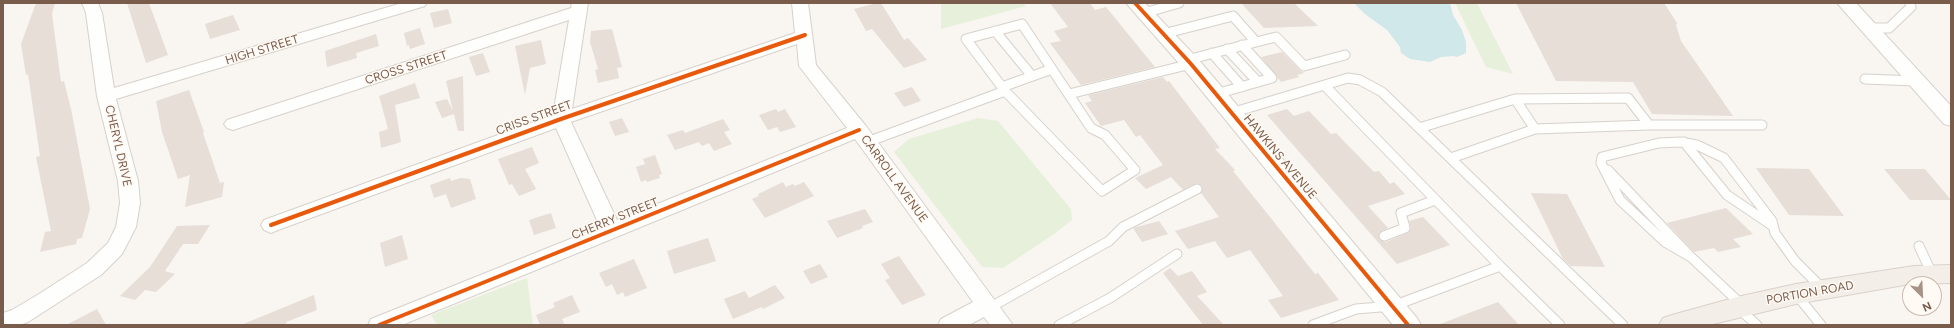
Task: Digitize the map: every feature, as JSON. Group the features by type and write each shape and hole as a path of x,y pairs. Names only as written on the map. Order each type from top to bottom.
{"main road":[{"name":"PORTION ROAD","path":"1672,325 1745,313 1796,294 1823,289 1914,275 1946,275"}],"street":[{"name":"CHERYL DRIVE","path":"3,322 20,316 94,269 115,248 126,227 130,203 128,181 106,96 94,13 90,3"},
{"name":"HIGH STREET","path":"106,96 419,3"},
{"name":"CARROLL AVENUE","path":"800,3 808,66 863,136 1002,325"},
{"path":"1846,3 1916,81 1949,115"},
{"path":"579,7 561,119 612,231"},
{"name":"CROSS STREET","path":"233,124 579,7"},
{"name":"HAWKINS AVENUE","path":"1139,8 1189,62 1408,325"},
{"name":"CRISS STREET","path":"271,225 561,119 805,35"},
{"name":"CHERRY STREET","path":"379,325 612,231 863,136"},
{"path":"949,325 988,307"}],"lane":[{"path":"1139,8 1179,3"},
{"path":"1869,28 1889,28 1911,7 1910,3"},
{"path":"1163,34 1233,16 1256,42"},
{"path":"1022,24 1070,94 1091,128 1105,135 1135,170 1102,191 1003,89 966,40 995,31 1022,24"},
{"path":"995,31 1032,76"},
{"path":"1070,94 1189,62 1212,53 1276,37 1304,66 1345,55"},
{"path":"1216,94 1272,78 1242,46"},
{"path":"1227,49 1258,82"},
{"path":"1212,53 1242,87"},
{"path":"863,136 1003,89 1052,69"},
{"path":"1231,113 1348,78 1360,80 1382,92 1623,325"},
{"path":"1866,79 1916,81"},
{"path":"1325,86 1435,200 1560,325"},
{"path":"1419,128 1523,98 1628,98 1649,125"},
{"path":"1516,99 1535,129"},
{"path":"1451,158 1535,129 1649,125 1762,124"},
{"path":"1684,142 1727,195 1773,224"},
{"path":"1745,313 1601,163 1602,157 1659,143 1684,142 1697,145 1724,158 1773,224 1775,233 1796,261 1823,289"},
{"path":"988,307 1109,241 1123,227 1197,189"},
{"path":"1384,236 1405,228 1401,213 1435,200"},
{"path":"1919,246 1946,275"},
{"path":"1059,325 1110,298 1177,254"},
{"path":"1313,325 1356,309 1393,306 1500,266"},
{"path":"1796,294 1821,325"}],"green space":[{"path":"941,3 1023,3 1026,6 941,29"},
{"path":"1455,3 1477,3 1513,74 1486,67"},
{"path":"978,118 998,121 1071,209 1072,220 1054,234 1003,268 982,267 894,152 909,139"},
{"path":"527,278 533,325 437,325 431,315"}],"water":[{"path":"1354,3 1450,3 1453,15 1462,30 1466,42 1466,53 1457,57 1441,57 1430,62 1410,59 1401,53 1400,47 1387,30 1366,15"}],"building":[{"path":"36,3 55,3 52,14 61,82 64,81 71,109 90,209 82,238 77,239 76,244 40,252 45,232 51,231 36,157 40,156 28,74 26,75 21,44"},
{"path":"127,3 149,3 168,55 146,63"},
{"path":"881,3 904,40 908,38 927,60 904,68 872,29 866,31 854,9"},
{"path":"1050,3 1090,3 1095,10 1106,7 1155,67 1081,85 1050,43 1061,41 1054,31 1068,27"},
{"path":"1241,3 1294,3 1318,26 1264,28"},
{"path":"1516,3 1664,3 1677,23 1676,25 1681,41 1733,116 1652,114 1633,82 1556,81"},
{"path":"448,9 452,23 434,28 430,13"},
{"path":"233,15 240,30 210,39 205,24"},
{"path":"420,28 425,44 410,49 409,45 407,46 404,33"},
{"path":"612,29 622,67 617,68 619,78 598,83 595,70 598,69 590,42 591,31"},
{"path":"376,34 379,46 356,53 357,58 327,67 325,51"},
{"path":"541,40 546,64 530,68 525,95 515,46"},
{"path":"1282,52 1304,73 1297,75 1299,77 1281,82 1261,57"},
{"path":"483,53 490,72 476,76 469,57"},
{"path":"463,76 464,131 458,131 454,114 442,118 435,102 447,99 453,111 446,81"},
{"path":"1163,77 1167,82 1169,81 1220,148 1215,149 1235,170 1233,171 1315,274 1318,273 1339,300 1281,318 1268,300 1283,296 1250,250 1227,258 1215,241 1188,249 1175,231 1219,217 1201,193 1202,186 1197,183 1183,190 1171,177 1146,189 1135,178 1163,165 1140,135 1136,137 1124,120 1101,126 1085,103 1092,101 1088,95"},
{"path":"415,83 420,98 395,105 401,142 381,148 379,132 388,129 379,96"},
{"path":"912,87 921,101 904,107 894,93"},
{"path":"189,90 220,183 224,182 222,197 185,207 190,175 178,179 162,132 156,101"},
{"path":"776,109 778,112 785,109 796,127 780,132 777,127 768,130 759,115"},
{"path":"1287,109 1294,116 1309,111 1331,134 1336,133 1374,172 1379,171 1390,184 1394,182 1405,194 1368,206 1388,228 1379,233 1380,240 1386,242 1407,233 1411,229 1409,221 1423,217 1450,245 1397,264 1267,115"},
{"path":"622,118 629,132 615,136 609,122"},
{"path":"723,119 730,130 724,132 732,144 714,151 709,143 702,146 699,142 675,150 667,135 683,130 685,133"},
{"path":"532,147 539,163 525,169 536,189 519,196 512,184 509,185 498,159"},
{"path":"655,155 662,174 659,175 660,178 647,182 646,180 641,182 636,167 645,164 643,159"},
{"path":"1756,168 1809,169 1844,216 1789,215"},
{"path":"1884,169 1925,169 1951,200 1910,200"},
{"path":"450,178 451,181 461,178 470,179 476,199 451,208 446,194 434,198 430,185"},
{"path":"783,182 786,187 793,184 795,186 804,182 814,196 765,218 752,199 759,196 758,194"},
{"path":"1531,193 1567,194 1605,267 1571,266 1563,259"},
{"path":"1726,208 1753,234 1733,239 1741,247 1718,252 1714,248 1694,252 1667,223"},
{"path":"865,209 873,222 862,226 863,228 837,238 827,221"},
{"path":"551,213 556,228 534,235 529,220"},
{"path":"1159,221 1168,234 1142,242 1133,228"},
{"path":"210,225 198,244 183,244 165,271 175,274 156,292 145,290 135,300 120,296 150,267 177,226"},
{"path":"402,235 408,259 385,267 380,243"},
{"path":"708,238 716,261 674,274 667,251"},
{"path":"899,256 926,295 902,305 885,280 890,278 881,264"},
{"path":"634,259 647,288 625,297 623,292 617,295 612,284 606,287 599,273"},
{"path":"820,264 828,277 811,284 803,271"},
{"path":"1170,268 1178,276 1192,271 1207,292 1197,296 1224,325 1203,325 1163,273"},
{"path":"775,285 785,298 763,309 762,307 733,319 724,299 745,291 749,298"},
{"path":"314,295 317,310 286,322 287,325 241,325"},
{"path":"572,295 580,312 562,319 565,325 540,325 536,315 555,307 553,303"},
{"path":"1498,302 1519,325 1440,325 1440,324"},
{"path":"97,309 106,325 66,325"}],"cycle path":[{"path":"1135,3 1191,64 1408,325"},
{"path":"271,225 561,119 805,35"},
{"path":"379,325 859,130"}]}
